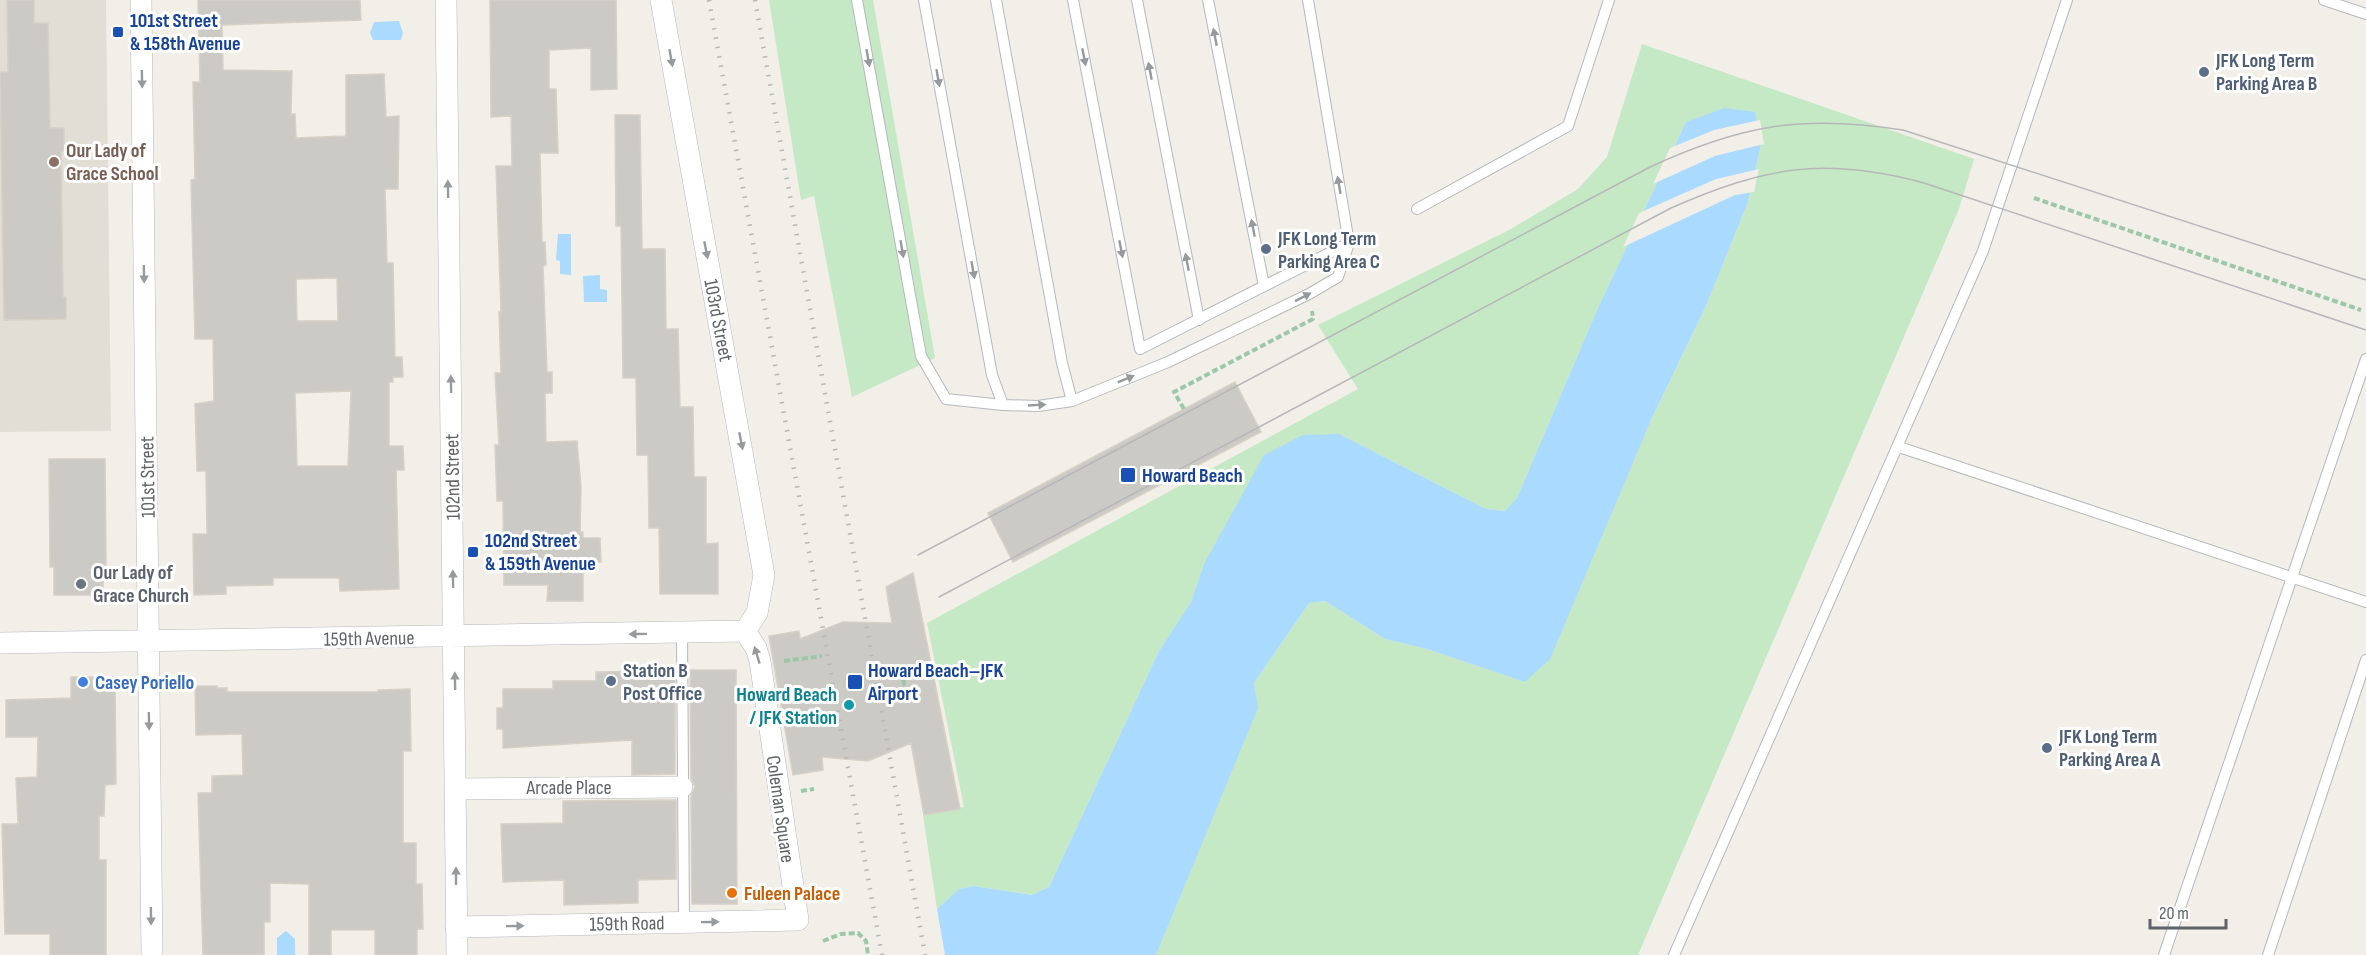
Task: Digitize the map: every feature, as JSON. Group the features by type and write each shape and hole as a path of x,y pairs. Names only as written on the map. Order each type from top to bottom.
{"street":[{"name":"101st Street","path":"141,0 152,955"},
{"name":"102nd Street","path":"446,0 457,955"},
{"name":"103rd Street","path":"661,0 764,575 761,599 742,632"},
{"name":"159th Avenue","path":"0,642 742,632"},
{"name":"Coleman Square","path":"742,632 756,648 760,661 798,920"},
{"name":"Arcade Place","path":"456,789 682,787"},
{"name":"159th Road","path":"456,927 798,920"}],"lane":[{"path":"857,0 921,356 946,399 1038,406 1072,401 1168,362 1309,294 1338,277 1349,243 1308,0"},
{"path":"924,0 992,375 1003,405"},
{"path":"996,0 1062,363 1072,401"},
{"path":"1073,0 1140,349 1349,243"},
{"path":"1137,0 1198,320"},
{"path":"1208,0 1264,286"},
{"path":"1417,209 1568,126 1609,0"},
{"path":"1674,955 1899,447 1983,251 2067,0"},
{"path":"2324,0 2366,14"},
{"path":"2164,955 2366,359"},
{"path":"1899,447 2366,602"},
{"path":"682,633 684,922"},
{"path":"2268,955 2366,660"}],"path":[{"path":"2034,198 2361,310"},
{"path":"1184,409 1174,392 1313,319 1309,294"},
{"path":"780,661 822,656"},
{"path":"884,677 901,674 904,684 903,673"},
{"path":"797,791 814,789"},
{"path":"823,942 841,934 858,933 866,941 868,955"}],"shaded area":[{"name":"Our Lady of Grace School","path":"0,0 106,0 111,431 0,432"}],"green space":[{"path":"769,0 873,0 935,358 852,397 814,196 801,200"},
{"path":"1642,44 1974,159 1959,209 1638,955 1156,955 1257,708 1254,683 1309,603 1325,601 1385,639 1427,649 1525,682 1706,306 1748,202 1761,145 1686,122 1597,310 1517,498 1505,511 1486,509 1339,434 1204,564 1191,602 1159,651 1049,887 1033,895 973,886 959,889 937,909 923,815 964,807 927,623 1358,389 1318,325 1511,229 1578,189 1607,157"}],"water":[{"path":"399,21 403,33 401,40 373,40 370,33 374,22"},
{"path":"1724,108 1755,112 1761,145 1748,202 1706,306 1651,420 1550,659 1525,682 1427,649 1385,639 1325,601 1309,603 1254,683 1258,708 1156,955 945,955 937,909 959,889 973,886 1032,895 1049,887 1159,651 1191,602 1204,564 1264,455 1303,435 1339,434 1486,509 1505,511 1517,498 1597,310 1686,122"},
{"path":"558,234 571,234 571,275 560,274 560,261 556,260"},
{"path":"600,275 600,289 607,290 607,302 584,302 583,276"},
{"path":"286,931 295,939 295,955 277,955 277,938"}],"pier":[{"path":"1760,120 1764,144 1715,156 1653,184 1670,148 1714,130"},
{"path":"1759,169 1754,192 1735,195 1623,247 1639,213 1716,179"}],"building":[{"path":"7,0 34,0 34,23 48,23 50,128 64,128 64,151 61,151 63,297 66,297 66,319 4,320 0,72 8,72"},
{"path":"198,0 360,0 361,20 222,25 223,70 292,71 291,114 295,114 296,138 346,136 346,75 384,74 386,117 399,116 398,189 385,189 387,263 393,263 395,357 402,357 403,377 393,377 393,382 389,382 389,446 403,446 404,470 396,470 399,589 340,591 339,578 273,578 273,585 226,586 226,594 194,595 193,534 207,534 206,471 197,471 195,404 214,401 213,339 195,339 191,180 195,179 193,82 200,82","holes":["337,278 338,321 297,321 296,279","351,391 348,466 297,466 295,393"]},
{"path":"490,0 616,0 617,89 591,90 591,48 549,50 549,89 556,89 558,153 540,153 542,242 545,242 546,265 543,266 547,372 552,372 552,393 545,393 546,442 577,441 581,487 580,532 583,532 583,538 600,538 601,562 583,562 583,601 547,601 548,585 504,585 503,501 497,501 495,445 499,445 495,373 501,373 496,166 512,166 511,116 491,117"},
{"path":"615,115 640,115 642,249 665,249 666,329 678,329 680,407 693,407 694,477 706,477 706,544 718,543 718,594 660,594 659,528 649,528 648,455 637,455 636,378 623,378 621,226 616,226"},
{"path":"1235,382 1261,432 1013,562 988,513"},
{"path":"49,459 105,459 106,565 103,565 103,595 54,595 54,567 50,567"},
{"name":"Howard Beach / JFK Station","path":"913,573 960,809 924,815 911,743 868,761 822,757 823,770 793,775 769,636 799,631 800,639 843,622 892,623 886,587"},
{"path":"690,670 736,670 737,904 692,904 691,796 695,787 691,778"},
{"path":"675,671 675,774 632,775 632,740 503,748 503,729 497,729 497,708 503,708 503,689 553,689 553,681 596,681 596,672"},
{"path":"71,677 115,677 116,784 105,785 104,816 99,816 99,860 106,860 106,955 50,955 50,934 5,934 2,824 18,824 16,778 37,777 38,737 6,737 6,700 71,698"},
{"path":"195,686 217,686 217,688 227,688 227,692 378,692 378,690 410,689 411,751 403,751 403,843 416,843 416,884 422,884 423,929 417,929 417,955 375,955 375,930 331,930 331,955 309,955 309,884 270,883 270,922 264,922 264,955 203,955 198,793 212,793 212,776 243,775 242,734 196,735"},
{"path":"676,800 676,879 638,880 638,903 564,905 564,880 503,882 501,824 563,823 563,801"}],"tram line":[{"path":"918,555 1650,167 1714,141 1773,127 1834,123 1903,130 2366,280"},
{"path":"939,597 1671,208 1736,183 1766,175 1824,168 1855,170 1924,183 2366,330"}],"railway":[{"path":"709,0 882,955"},
{"path":"755,0 925,955"}],"place":[{"name":"101st Street & 158th Avenue","path":"118,32"},
{"name":"JFK Long Term Parking Area B","path":"2204,72"},
{"name":"Our Lady of Grace School","path":"54,162"},
{"name":"JFK Long Term Parking Area C","path":"1266,249"},
{"name":"Howard Beach","path":"1128,475"},
{"name":"102nd Street & 159th Avenue","path":"473,552"},
{"name":"Our Lady of Grace Church","path":"81,584"},
{"name":"Station B Post Office","path":"611,681"},
{"name":"Casey Poriello","path":"83,682"},
{"name":"Howard Beach–JFK Airport","path":"855,682"},
{"name":"Howard Beach / JFK Station","path":"849,705"},
{"name":"JFK Long Term Parking Area A","path":"2047,748"},
{"name":"Fuleen Palace","path":"732,893"}]}
